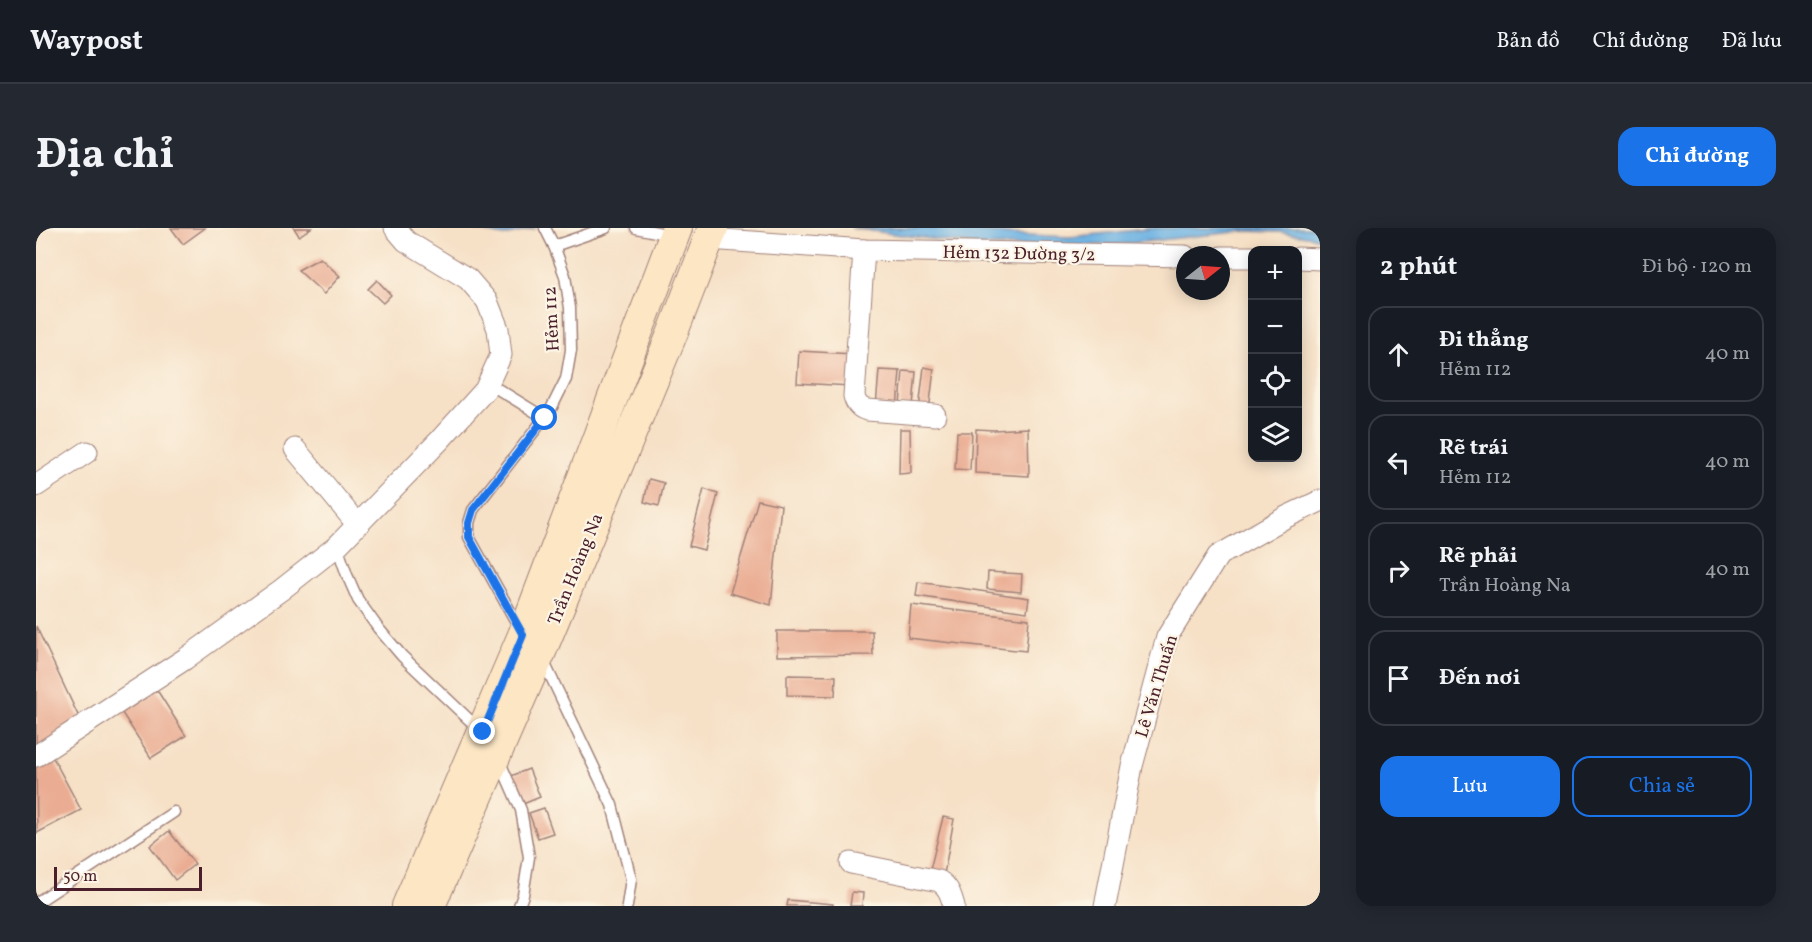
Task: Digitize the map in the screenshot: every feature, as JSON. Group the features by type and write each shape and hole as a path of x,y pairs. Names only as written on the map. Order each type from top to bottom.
{"main road":[{"path":"675,232 711,233"},
{"name":"Trần Hoàng Na","path":"532,644 675,232"},
{"name":"Trần Hoàng Na","path":"430,906 490,743 532,644 673,332 711,233"},
{"name":"Trần Hoàng Na","path":"407,906 490,743"}],"street":[{"path":"36,756 185,659 337,546 485,390 501,355 498,328 487,301 468,279 406,241 395,228"},
{"name":"Hẻm 132 Đường 3/2","path":"711,233 864,250 1176,256"},
{"path":"864,250 854,396 856,402 867,410 935,416"},
{"path":"1230,257 1248,257"},
{"path":"1302,258 1320,259"},
{"path":"295,449 357,525"},
{"path":"36,486 87,452"},
{"name":"Lê Văn Thuấn","path":"1105,906 1132,766 1167,637 1218,556 1286,517 1320,501"},
{"path":"851,863 939,881 950,891 954,906"}],"lane":[{"path":"549,237 606,228"},
{"path":"636,228 675,232"},
{"name":"Hẻm 112","path":"549,237 565,276 568,297 571,350 566,379 545,418 473,510 469,523 469,537 532,644 612,805 631,879 627,906"},
{"path":"488,383 545,418"},
{"path":"337,546 358,600 378,628 402,656 490,743 521,810 529,857 519,906"},
{"path":"36,903 174,812"}],"water":[{"path":"466,228 537,228 504,236"},
{"path":"851,228 941,228 1070,237 1156,228 1320,228 1320,238 1279,232 1244,231 1123,244 981,246"}],"building":[{"path":"171,228 205,228 183,244"},
{"path":"294,228 311,228 299,236"},
{"path":"320,258 340,276 324,294 298,270"},
{"path":"377,280 391,295 383,303 368,289"},
{"path":"799,351 853,354 851,386 797,383"},
{"path":"924,367 934,369 929,411 919,409"},
{"path":"879,370 900,371 897,409 876,407"},
{"path":"903,371 916,372 913,406 900,405"},
{"path":"1028,428 1029,476 975,473 976,429"},
{"path":"900,429 910,429 911,473 899,474"},
{"path":"957,432 972,432 970,470 955,469"},
{"path":"649,479 664,483 659,506 644,502"},
{"path":"704,489 718,494 704,550 689,546"},
{"path":"758,500 781,505 771,605 730,593"},
{"path":"988,572 1022,574 1021,592 987,589"},
{"path":"918,582 1029,598 1027,612 916,596"},
{"path":"911,605 1029,619 1026,651 908,638"},
{"path":"36,626 83,726 36,748"},
{"path":"777,631 872,631 873,655 777,656"},
{"path":"787,675 836,676 835,696 787,695"},
{"path":"157,690 186,736 151,758 122,713"},
{"path":"51,754 81,810 37,833 36,762"},
{"path":"529,769 540,797 523,804 511,776"},
{"path":"544,808 553,833 538,838 529,813"},
{"path":"943,817 954,819 943,880 928,878"},
{"path":"169,831 195,864 175,880 150,846"},
{"path":"852,892 863,893 862,906 850,906"},
{"path":"788,900 833,904 833,906 787,906"}],"route":[{"path":"483,732 523,635 469,537 469,523 473,510 545,418"}]}
